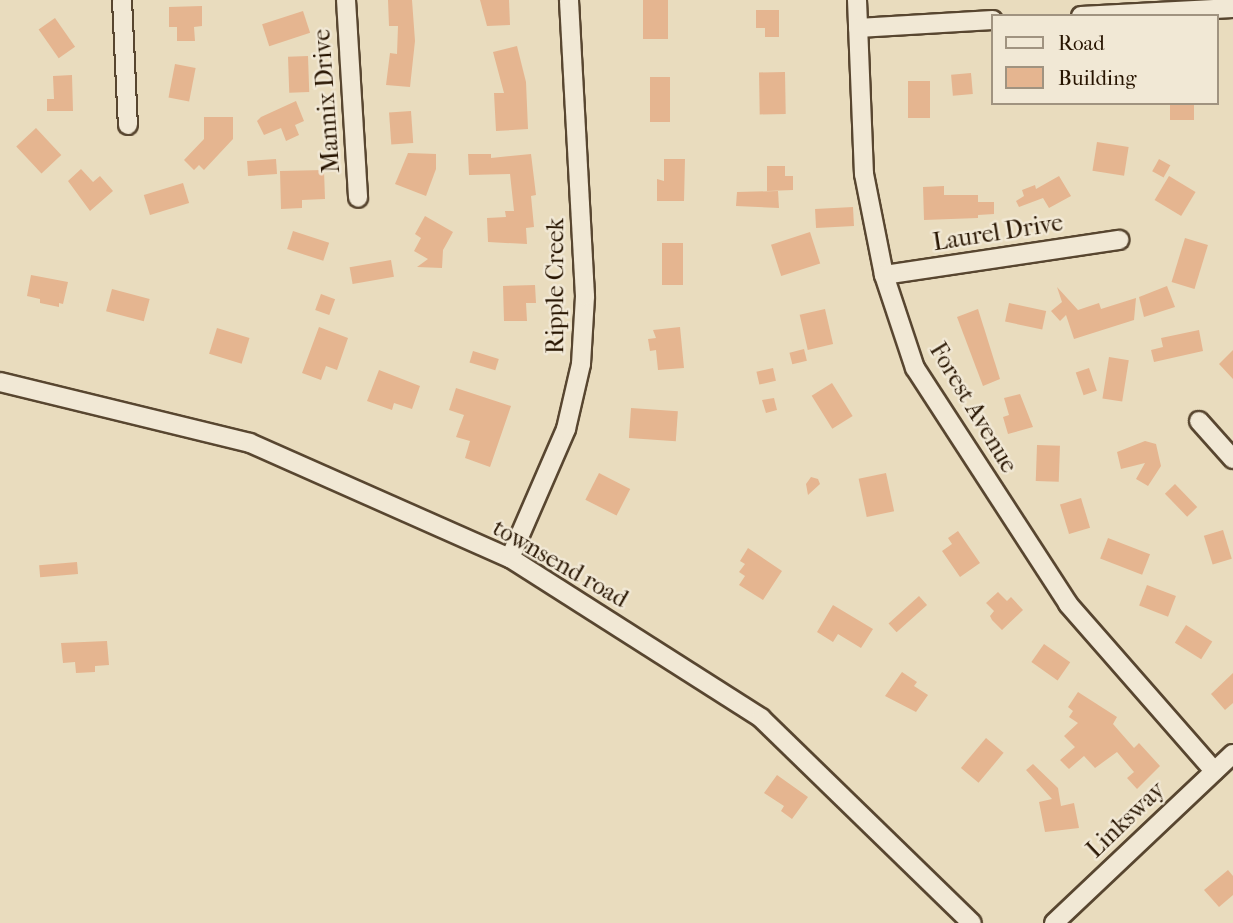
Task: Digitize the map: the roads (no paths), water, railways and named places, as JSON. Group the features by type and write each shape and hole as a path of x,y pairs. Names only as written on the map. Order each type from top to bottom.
{"street":[{"path":"122,0 128,125"},
{"name":"Mannix Drive","path":"345,0 358,198"},
{"name":"Ripple Creek","path":"510,558 566,429 581,364 585,296 569,0"},
{"name":"Forest Avenue","path":"857,0 864,174 884,275 915,369 1068,604 1214,771"},
{"path":"1119,14 1233,8"},
{"path":"858,28 992,20"},
{"name":"Laurel Drive","path":"884,275 1119,240"},
{"name":"townsend road","path":"0,382 250,443 510,558 761,718 972,923"},
{"path":"1199,421 1233,459"},
{"name":"Linksway","path":"1054,923 1233,754"}]}
